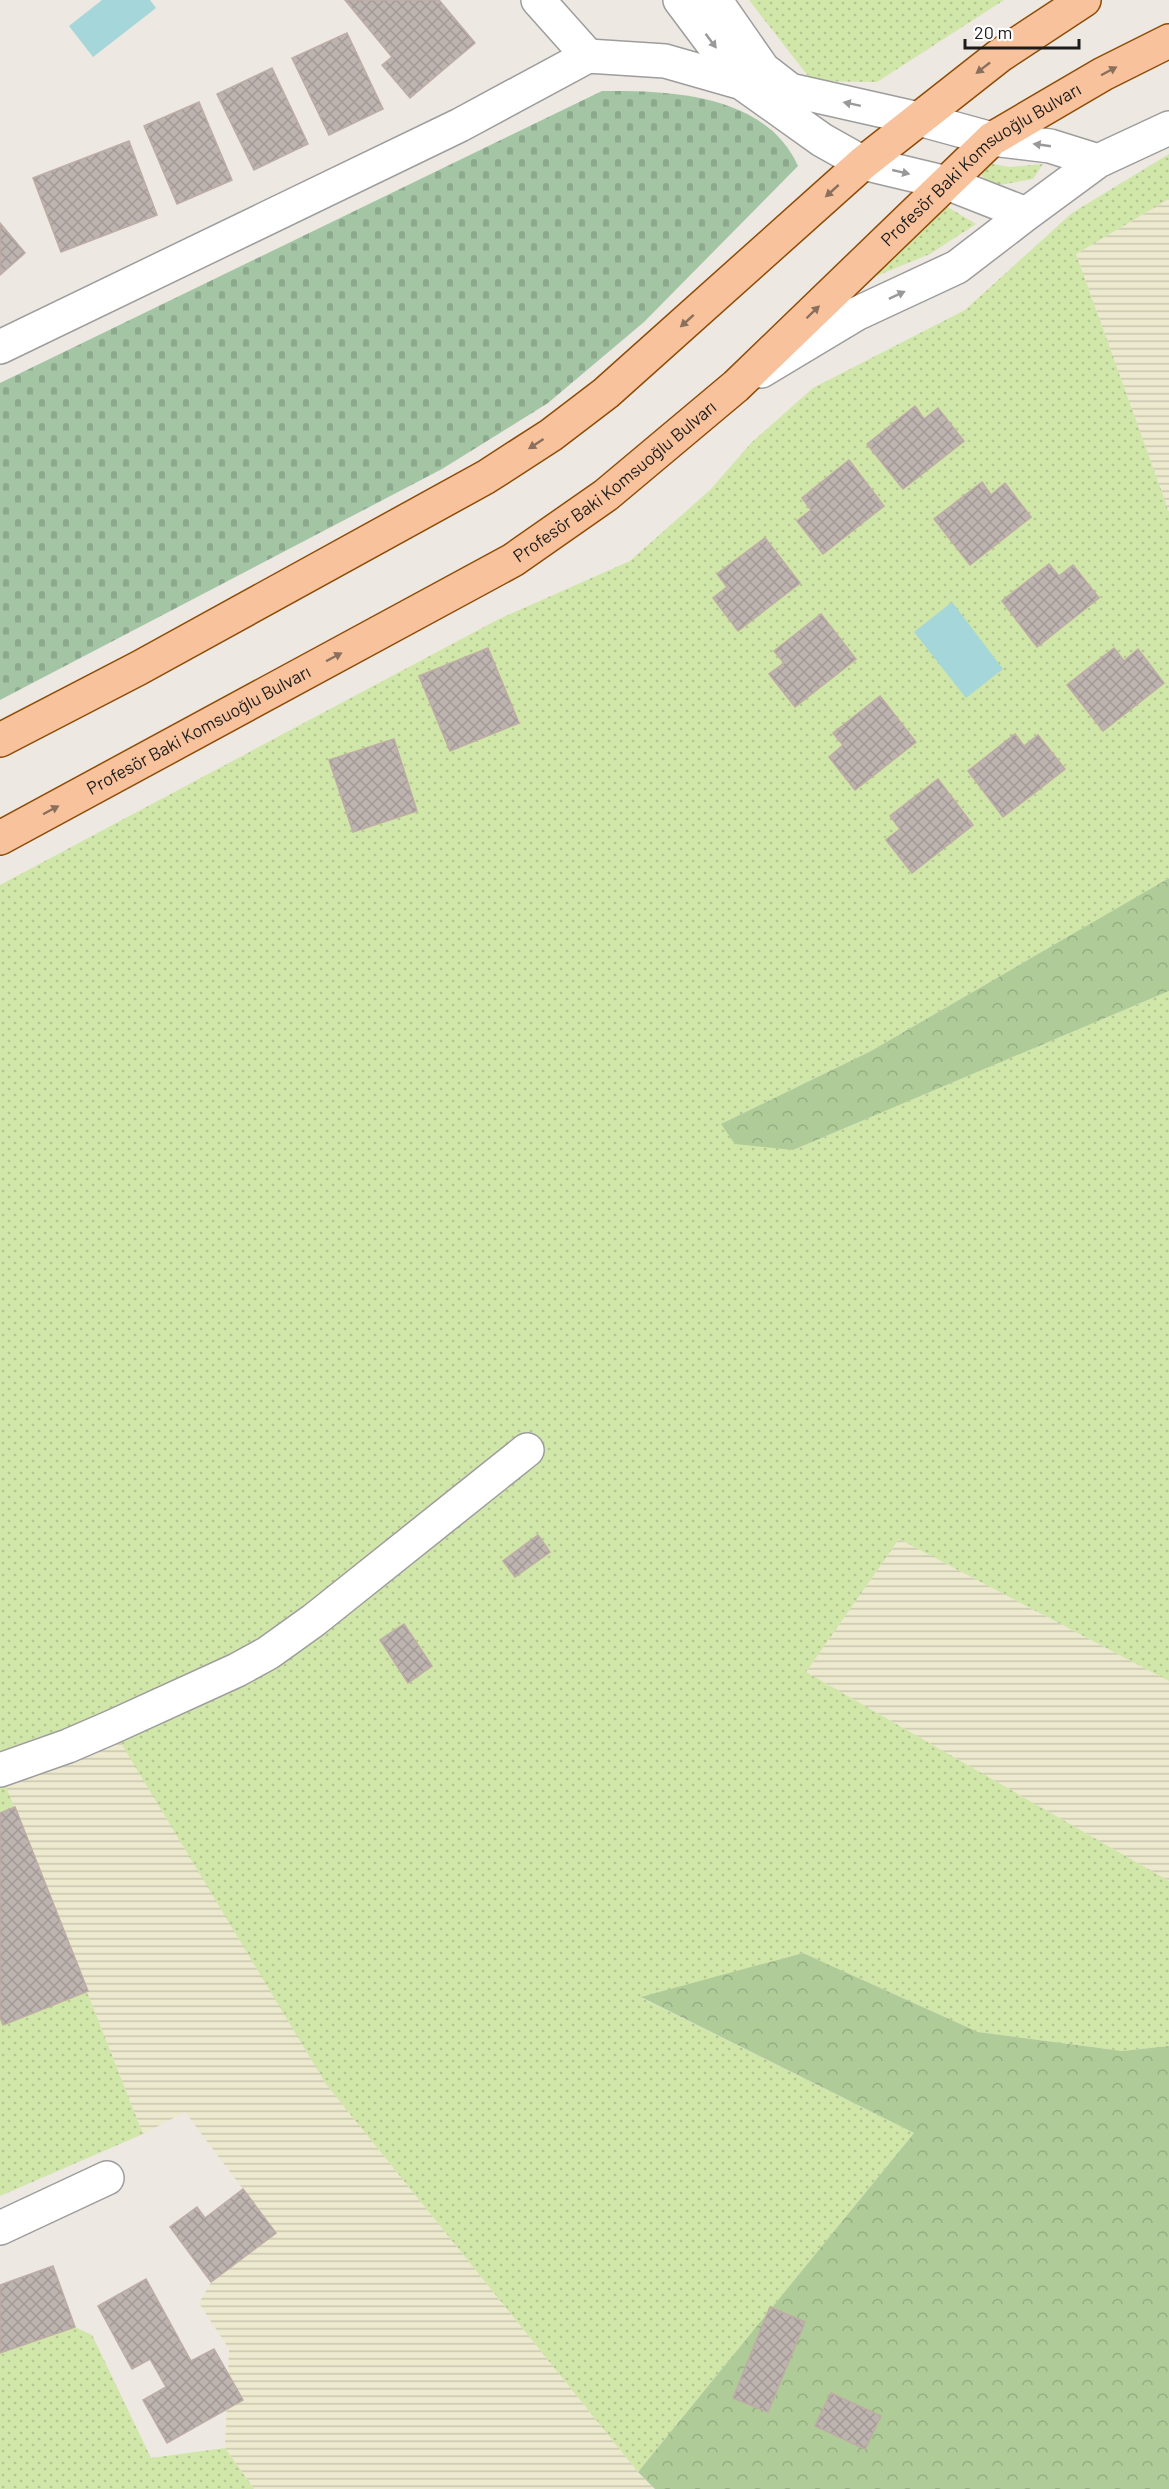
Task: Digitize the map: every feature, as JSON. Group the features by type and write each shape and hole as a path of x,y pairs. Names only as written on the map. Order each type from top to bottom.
{"main road":[{"path":"0,740 139,668 486,477 551,435 606,393 863,163 999,56 1084,0"},
{"name":"Profesör Baki Komsuoğlu Bulvarı","path":"0,838 513,560 606,495 736,386 992,140 1103,74 1169,41"}],"street":[{"path":"538,0 588,56"},
{"path":"680,0 742,83 822,140 863,163 947,183 1026,214"},
{"path":"714,0 764,69 790,90 919,118 992,140 1050,146 1098,161"},
{"path":"0,347 460,125 588,56 665,61 742,83"},
{"path":"736,386 856,314 957,267 1098,161 1169,128"},
{"path":"0,1770 68,1746 112,1727 237,1670 268,1653 314,1620 527,1450"},
{"path":"0,2228 107,2178"}],"shaded area":[{"path":"1169,199 1169,512 1076,254"},
{"path":"899,1539 1169,1681 1169,1881 806,1672"},
{"path":"112,1727 326,2084 638,2472 655,2489 254,2489 225,2448 229,2349 199,2303 211,2282 276,2233 185,2112 143,2134 0,1771"}],"green space":[{"path":"749,0 1004,0 877,82 812,81"},
{"path":"602,91 685,95 714,101 740,110 763,124 783,142 798,166 644,322 548,403 442,469 0,700 0,383"},
{"path":"1169,154 1169,199 1076,254 1169,512 1169,878 871,1051 721,1124 793,1150 1169,991 1169,1681 899,1539 806,1672 1169,1881 1169,2046 1122,2051 978,2032 803,1953 642,1998 914,2133 638,2472 326,2084 112,1728 0,1770 0,885 499,619 630,561 710,490 752,442 813,388 965,310 1072,213"},
{"path":"989,163 1009,167 1043,164 1033,179 994,186 981,175"},
{"path":"946,206 976,224 930,254 864,281"},
{"path":"1169,878 1169,991 793,1150 735,1144 721,1124 871,1051"},
{"path":"0,1771 143,2134 0,2196"},
{"path":"803,1953 978,2032 1122,2051 1169,2046 1169,2489 655,2489 638,2472 914,2133 641,1997"},
{"path":"75,2327 92,2335 151,2458 225,2448 254,2489 0,2489 0,2353"}],"water":[{"path":"102,0 150,0 156,8 93,57 69,26"},
{"path":"952,602 1003,669 966,698 914,632"}],"building":[{"path":"345,0 439,0 475,43 410,98 382,65 392,57"},
{"path":"347,33 383,109 329,135 292,58"},
{"path":"272,68 308,144 254,170 217,94"},
{"path":"199,102 232,180 177,204 144,126"},
{"path":"129,141 157,215 61,252 33,178"},
{"path":"0,223 25,253 0,275"},
{"path":"915,406 924,419 938,408 964,441 903,489 867,444"},
{"path":"849,460 884,506 823,554 797,521 811,510 802,498"},
{"path":"982,482 991,495 1005,483 1031,517 970,565 934,519"},
{"path":"765,538 800,583 738,631 713,598 727,587 717,574"},
{"path":"1049,564 1059,576 1073,565 1099,598 1037,647 1002,601"},
{"path":"821,614 856,659 795,707 769,674 784,663 774,651"},
{"path":"488,648 519,723 450,751 419,676"},
{"path":"1114,648 1124,661 1138,649 1164,683 1103,731 1067,685"},
{"path":"880,696 916,742 855,790 829,757 843,745 833,733"},
{"path":"1015,734 1024,746 1038,735 1065,769 1003,817 968,771"},
{"path":"394,739 417,811 353,832 329,760"},
{"path":"938,779 973,825 912,873 886,840 900,829 890,816"},
{"path":"538,1535 550,1552 515,1577 503,1561"},
{"path":"404,1624 432,1666 408,1683 380,1640"},
{"path":"15,1807 88,1991 3,2025 0,2017 0,1813"},
{"path":"243,2189 276,2233 211,2282 170,2227 197,2207 205,2218"},
{"path":"53,2266 75,2327 0,2353 0,2285"},
{"path":"146,2279 191,2361 214,2349 243,2400 167,2443 143,2400 166,2387 150,2359 132,2369 98,2306"},
{"path":"770,2307 805,2322 768,2412 733,2398"},
{"path":"831,2393 881,2416 865,2449 815,2426"}]}
